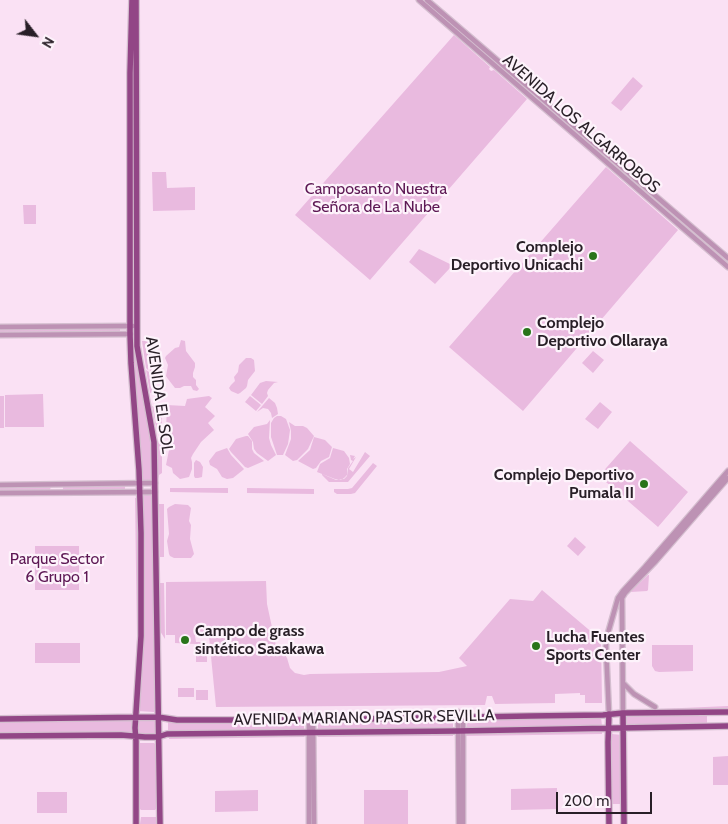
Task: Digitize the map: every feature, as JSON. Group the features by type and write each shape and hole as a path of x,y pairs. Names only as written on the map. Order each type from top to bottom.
{"main road":[{"name":"AVENIDA EL SOL","path":"132,0 130,73 133,326"},
{"name":"AVENIDA EL SOL","path":"136,0 133,334 131,363 140,483 141,636 135,717 136,824"},
{"name":"AVENIDA EL SOL","path":"133,334 138,351 154,437 160,824"},
{"name":"AVENIDA MARIANO PASTOR SEVILLA","path":"0,719 158,717 177,720 728,712"},
{"path":"623,713 624,824"},
{"path":"609,714 609,824"},
{"name":"AVENIDA MARIANO PASTOR SEVILLA","path":"0,736 121,734 158,736 167,734 728,726"}],"street":[{"name":"AVENIDA LOS ALGARROBOS","path":"419,0 728,258"},
{"name":"AVENIDA LOS ALGARROBOS","path":"427,0 728,267"},
{"path":"0,328 133,326"},
{"path":"0,335 133,334"},
{"path":"609,714 606,640 621,594 728,471"},
{"path":"623,713 622,598 728,478"},
{"path":"0,485 155,483"},
{"path":"0,493 155,492"},
{"path":"623,683 634,694 655,707"},
{"path":"460,715 461,824"},
{"path":"309,824 311,717"},
{"path":"311,733 314,824"}],"green space":[{"name":"Camposanto Nuestra Señora de La Nube","path":"454,35 490,67 491,71 494,70 527,99 370,280 295,215"},
{"path":"633,77 643,86 621,111 611,103"},
{"path":"133,86 136,320 133,320 131,87"},
{"path":"606,167 678,230 523,411 449,347"},
{"path":"152,172 166,172 167,188 195,187 195,210 153,211"},
{"path":"23,205 36,205 36,224 24,224"},
{"path":"419,249 450,264 450,268 435,284 409,262"},
{"path":"0,329 120,329 120,331 0,332"},
{"path":"133,336 135,336 152,443 152,481 142,481"},
{"path":"181,340 185,341 186,351 195,363 193,377 199,389 197,391 193,390 191,386 175,388 166,376 168,365 165,358 175,348 179,347"},
{"path":"142,341 148,341 148,370 146,368"},
{"path":"593,351 604,360 593,373 582,363"},
{"path":"149,354 156,356 157,382 150,371"},
{"path":"246,358 254,360 255,371 248,380 246,388 238,394 229,388 235,381 234,377 238,372 239,365"},
{"path":"146,370 155,382 155,391 150,393"},
{"path":"266,381 278,382 274,383 268,390 268,396 262,404 251,395 260,383"},
{"path":"43,394 44,427 5,427 5,395"},
{"path":"0,396 4,396 4,428 0,428"},
{"path":"209,396 212,398 205,407 215,416 208,423 214,430 201,442 193,454 191,458 192,469 189,477 180,479 173,473 172,468 166,465 169,450 166,431 167,405 185,406 187,399"},
{"path":"250,396 261,405 256,411 245,402"},
{"path":"269,398 275,403 278,414 272,418 268,409 263,408 257,412"},
{"path":"600,402 612,412 598,429 585,419"},
{"path":"152,406 160,410 162,418 162,428 157,432"},
{"path":"277,416 286,419 290,430 288,444 283,455 277,455 271,437 271,423"},
{"path":"270,420 269,438 276,455 268,461 254,449 253,442 248,434 254,427 267,424"},
{"path":"289,422 295,426 307,428 314,436 308,449 297,460 293,461 285,455 291,439"},
{"path":"246,436 252,441 254,453 264,461 248,468 229,449 236,439"},
{"path":"314,437 325,440 332,447 329,457 321,461 313,469 298,461 310,450"},
{"path":"158,439 162,441 162,473 157,479"},
{"name":"Complejo Deportivo Pumala II","path":"630,441 688,492 658,527 599,476"},
{"path":"227,448 244,469 233,478 227,479 222,477 217,469 210,465 209,461 216,452"},
{"path":"333,448 344,451 349,458 350,464 347,469 347,475 341,480 317,472 320,464 330,458"},
{"path":"365,452 370,456 348,482 329,482 322,475 336,480 344,479 347,476 348,468 353,461 350,455 355,456 353,459 356,457 349,469 353,472"},
{"path":"196,460 203,467 202,477 198,478 194,476 194,463"},
{"path":"373,463 377,466 355,493 337,494 334,492 334,489 352,488"},
{"path":"51,486 50,490 0,491 0,487"},
{"path":"63,486 125,486 125,490 63,490"},
{"path":"170,488 228,488 228,493 170,492"},
{"path":"247,488 314,489 314,494 247,493"},
{"path":"144,494 152,494 155,607 154,712 138,711 143,636"},
{"path":"135,498 139,498 139,638 135,688 137,639"},
{"path":"159,504 164,504 164,557 160,557"},
{"path":"175,504 188,505 191,508 189,521 191,525 190,539 194,554 191,558 174,558 169,554 167,509"},
{"path":"575,537 586,547 578,556 567,546"},
{"name":"Parque Sector 6 Grupo 1","path":"35,546 79,546 79,590 35,590"},
{"path":"648,575 647,591 631,592 632,590"},
{"path":"266,581 267,604 276,646 287,658 290,668 295,673 304,675 439,672 467,666 459,658 510,599 533,601 542,590 601,640 602,703 585,703 585,695 580,695 580,693 555,694 555,703 495,704 492,696 487,696 485,705 216,707 209,636 195,636 196,642 207,642 207,662 196,662 196,644 175,643 175,635 166,635 166,582"},
{"path":"159,583 164,583 165,639 160,631"},
{"path":"35,643 80,643 80,663 35,663"},
{"path":"652,645 693,645 693,671 655,671 652,666"},
{"path":"178,688 194,688 194,697 178,697"},
{"path":"196,690 208,690 208,700 196,700"},
{"path":"728,706 728,709 659,710 659,709"},
{"path":"128,714 128,716 0,717 0,715"},
{"path":"707,714 707,724 626,724 626,715"},
{"path":"601,717 602,726 467,728 467,719"},
{"path":"133,719 131,733 0,735 0,720"},
{"path":"137,720 156,720 155,735 137,735"},
{"path":"168,720 304,722 304,731 168,732"},
{"path":"453,720 453,728 318,731 318,722"},
{"path":"559,730 572,732 602,730 602,734 466,736 466,732"},
{"path":"453,733 453,736 318,737 318,735"},
{"path":"612,734 622,735 623,804 611,804"},
{"path":"264,735 279,737 304,735 304,737 169,739 169,736"},
{"path":"0,737 127,737 127,739 0,740"},
{"path":"140,743 154,743 156,745 157,808 155,810 140,809"},
{"path":"728,756 728,785 713,785 713,757"},
{"path":"557,788 557,809 511,810 511,789"},
{"path":"258,790 258,811 215,812 215,791"},
{"path":"364,790 408,790 408,824 364,824"},
{"path":"37,792 67,792 67,813 37,813"},
{"path":"141,817 156,817 157,824 140,824"}],"place":[{"name":"Complejo Deportivo Unicachi","path":"593,256"},
{"name":"Complejo Deportivo Ollaraya","path":"527,332"},
{"name":"Complejo Deportivo Pumala II","path":"644,484"},
{"name":"Campo de grass sintético Sasakawa","path":"185,640"},
{"name":"Lucha Fuentes Sports Center","path":"536,646"}]}
